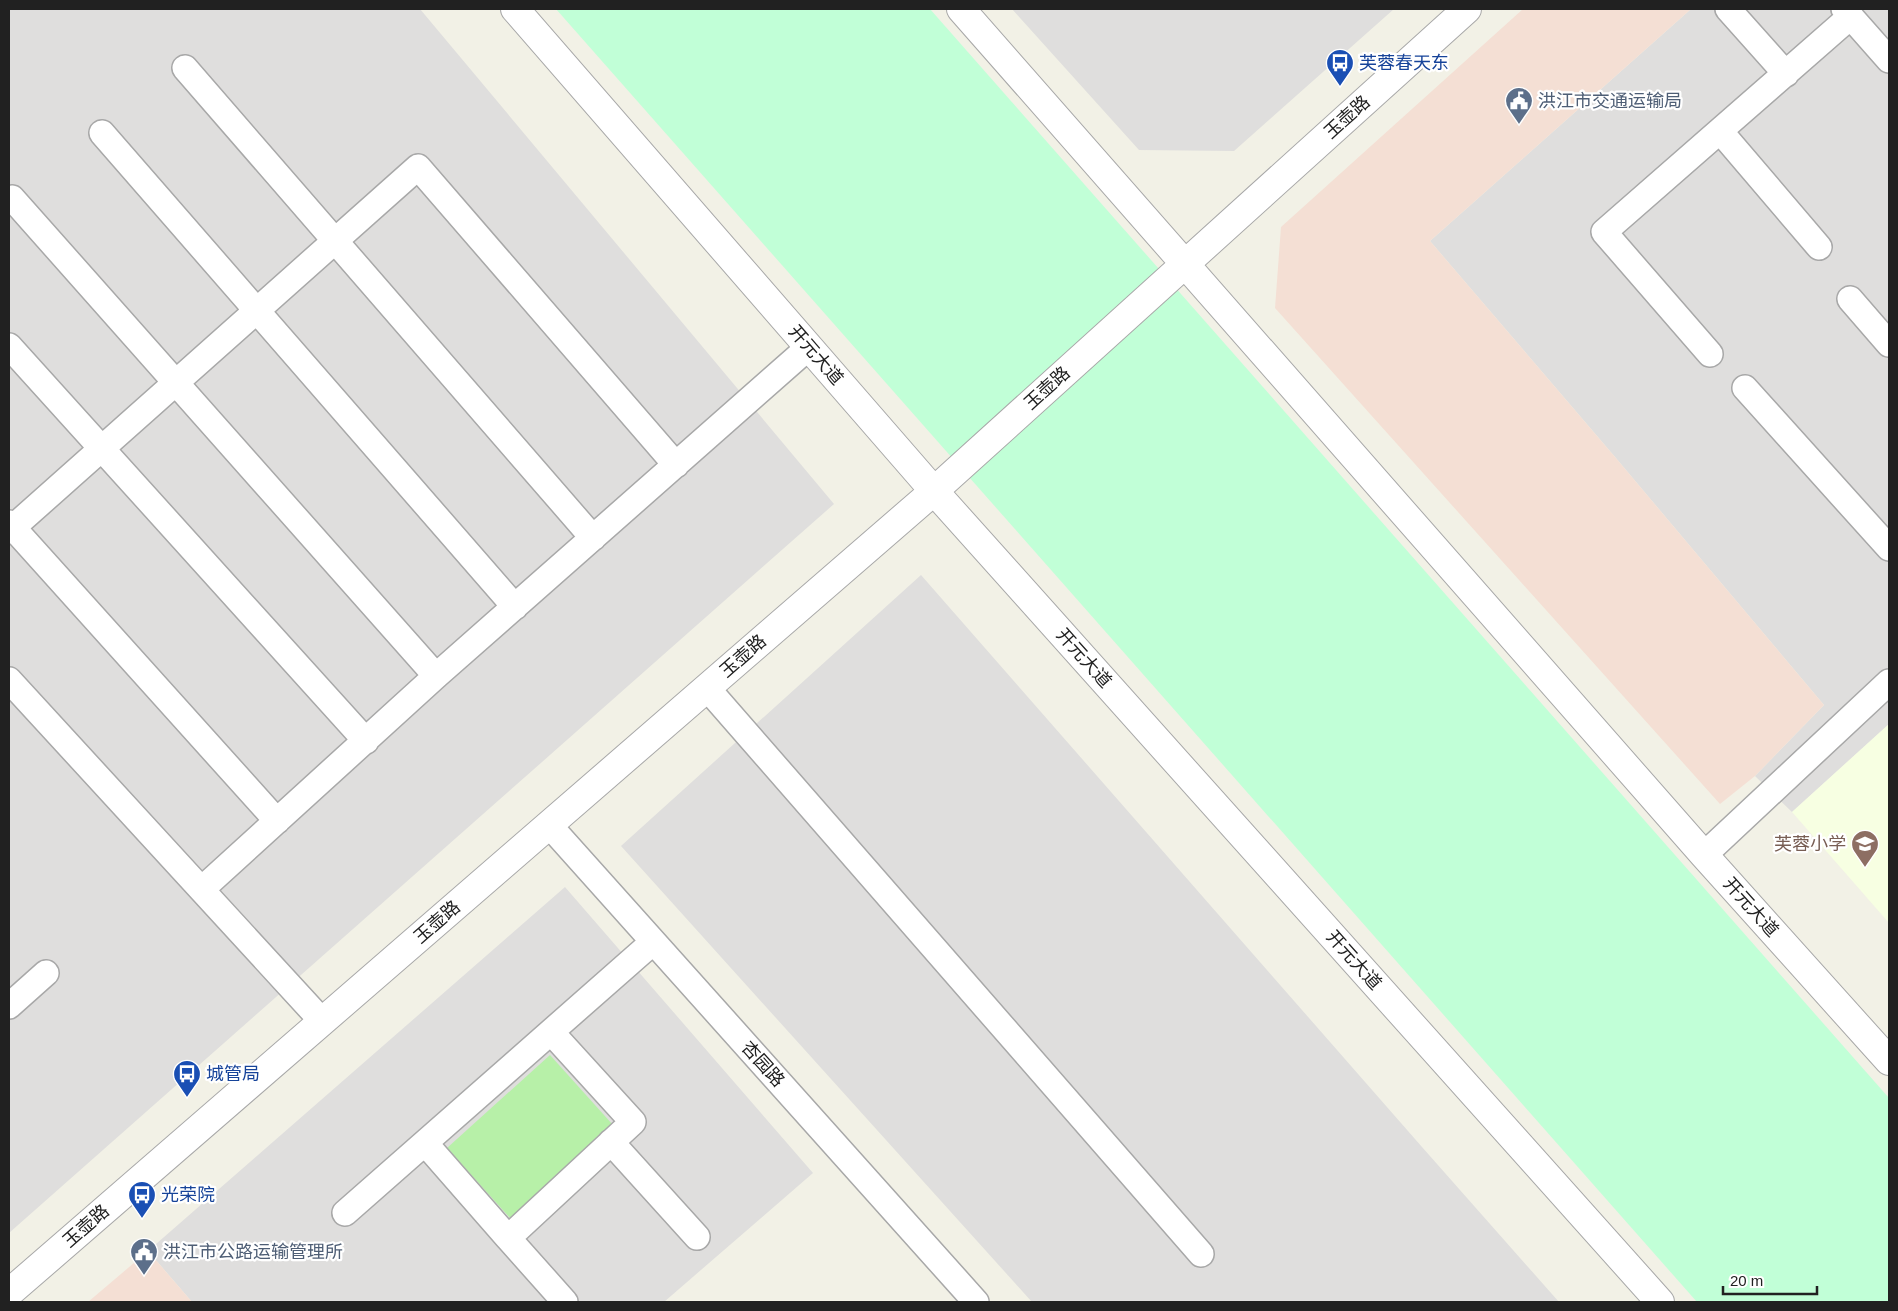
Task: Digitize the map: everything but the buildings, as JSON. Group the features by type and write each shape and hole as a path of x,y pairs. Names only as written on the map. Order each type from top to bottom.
{"street":[{"name":"开元大道","path":"515,9 934,491 1660,1302"},
{"name":"开元大道","path":"960,9 1704,854 1889,1061"},
{"name":"玉壶路","path":"9,1293 934,491 1467,9"},
{"path":"1728,9 1786,74"},
{"path":"1710,354 1604,232 1786,74 1848,12 1889,60"},
{"path":"185,68 593,538"},
{"path":"1720,131 1819,247"},
{"path":"102,133 515,607"},
{"path":"277,821 10,527 101,449 418,168 676,465"},
{"path":"12,198 436,676"},
{"path":"1850,299 1889,344"},
{"path":"9,346 366,741"},
{"path":"202,888 436,676 809,347"},
{"path":"1745,388 1889,548"},
{"path":"9,680 202,888 322,1021"},
{"path":"1704,854 1889,682"},
{"path":"707,688 1201,1254"},
{"name":"杏园路","path":"549,825 976,1302"},
{"path":"345,1213 653,942"},
{"path":"9,1006 46,973"},
{"path":"508,1238 633,1122 551,1032"},
{"path":"611,1142 697,1237"},
{"path":"424,1144 565,1302"}],"shaded area":[{"path":"9,9 420,9 834,504 9,1233"},
{"path":"1012,9 1394,9 1234,151 1139,150"},
{"path":"1523,9 1691,9 1430,241 1824,705 1755,776 1720,804 1275,308 1281,227"},
{"path":"1691,9 1889,9 1889,724 1792,812 1755,776 1824,705 1430,241"},
{"path":"921,575 1559,1302 1032,1302 621,846"},
{"name":"芙蓉小学","path":"1889,724 1889,923 1792,812"},
{"path":"565,887 813,1173 664,1302 192,1302 148,1251"},
{"name":"洪江市公路运输管理所","path":"148,1251 192,1302 88,1302"}],"green space":[{"path":"556,9 930,9 1889,1098 1889,1302 1697,1302"},
{"path":"550,1055 613,1125 510,1218 447,1148"}],"place":[{"name":"芙蓉春天东","path":"1340,87"},
{"name":"洪江市交通运输局","path":"1519,125"},
{"name":"芙蓉小学","path":"1865,868"},
{"name":"城管局","path":"187,1098"},
{"name":"光荣院","path":"142,1219"},
{"name":"洪江市公路运输管理所","path":"144,1276"}]}
